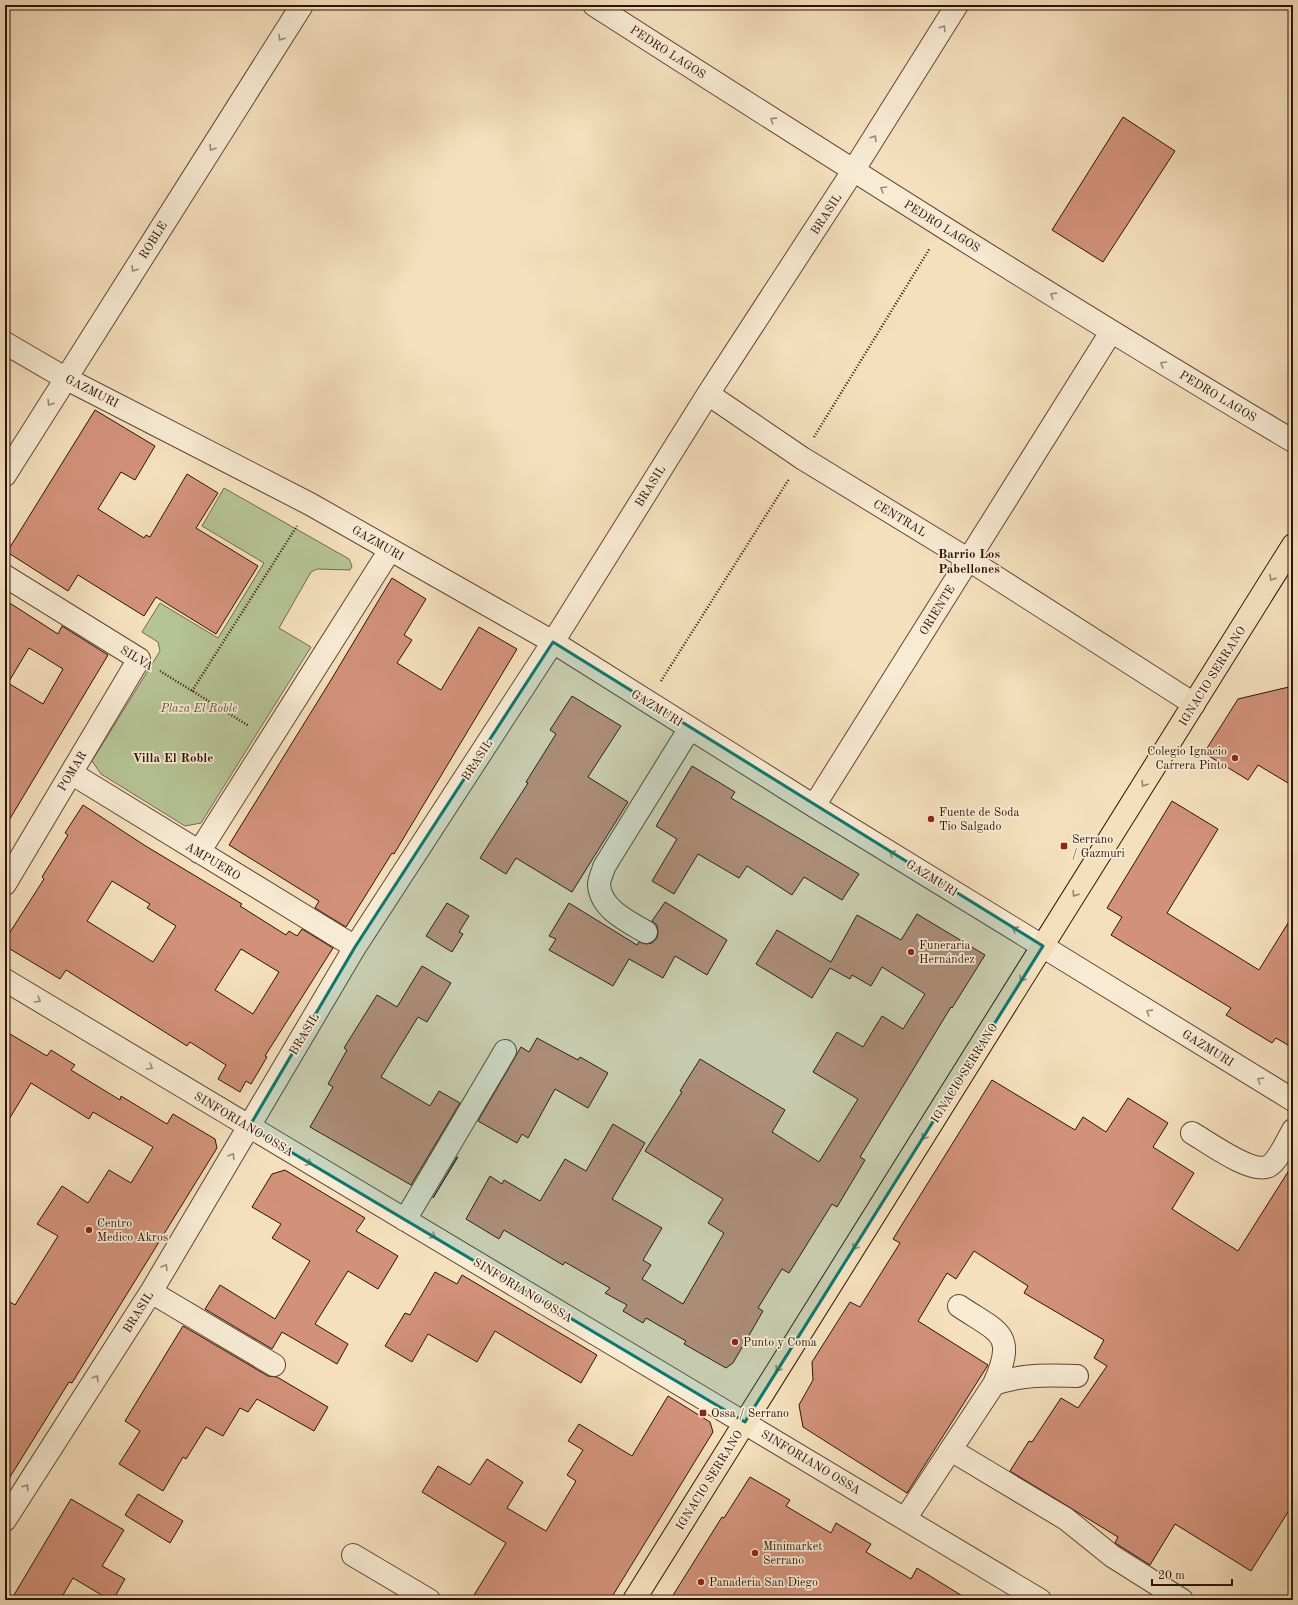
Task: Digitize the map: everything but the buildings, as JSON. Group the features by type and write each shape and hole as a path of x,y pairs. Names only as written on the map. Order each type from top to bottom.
{"main road":[{"name":"IGNACIO SERRANO","path":"634,1600 1293,545"}],"street":[{"name":"ROBLE","path":"5,475 302,5"},
{"name":"PEDRO LAGOS","path":"594,5 854,171 1111,332 1293,441"},
{"name":"BRASIL","path":"5,1520 151,1292 355,948 553,642 708,394 854,171 957,5"},
{"name":"ORIENTE","path":"814,806 1111,332"},
{"name":"GAZMURI","path":"5,343 65,378 310,504 553,642 814,806 1293,1100"},
{"name":"CENTRAL","path":"708,394 802,458 969,560 1194,704"},
{"path":"199,852 390,550"},
{"name":"SILVA","path":"5,576 139,659"},
{"name":"POMAR","path":"5,884 139,659"},
{"path":"646,932 617,914 603,900 599,884 604,866 690,728"},
{"name":"AMPUERO","path":"71,773 355,948"},
{"name":"SINFORIANO OSSA","path":"5,980 1040,1600"},
{"path":"406,1220 505,1051"},
{"path":"1192,1132 1246,1165 1258,1168 1269,1166 1277,1157 1293,1130"},
{"path":"151,1292 274,1365"},
{"path":"905,1519 994,1384 1004,1363 1006,1344 999,1333 959,1306"},
{"path":"994,1384 1015,1377 1042,1375 1077,1376"},
{"path":"951,1450 1066,1519 1112,1556 1182,1600"},
{"path":"353,1555 429,1600"}],"path":[{"path":"192,691 310,504"},
{"name":"SILVA","path":"139,659 270,739"}],"highlighted area":[{"path":"553,642 1043,946 745,1422 249,1127 355,947"}],"green space":[{"name":"Plaza El Roble","path":"224,488 349,559 352,566 350,570 317,569 311,572 279,628 311,647 201,823 185,826 101,774 92,761 160,651 158,642 142,632 160,603 218,638 264,563 202,526"}],"place":[{"name":"Colegio Ignacio Carrera Pinto","path":"1235,758"},
{"name":"Fuente de Soda Tio Salgado","path":"931,819"},
{"name":"Serrano / Gazmuri","path":"1064,846"},
{"name":"Funeraria Hernández","path":"911,952"},
{"name":"Centro Medico Akros","path":"89,1230"},
{"name":"Punto y Coma","path":"735,1342"},
{"name":"Ossa / Serrano","path":"703,1413"},
{"name":"Minimarket Serrano","path":"755,1553"},
{"name":"Panaderia San Diego","path":"701,1582"}],"district":[{"name":"Barrio Los Pabellones","path":"969,560"},
{"name":"Villa El Roble","path":"173,757"}]}
